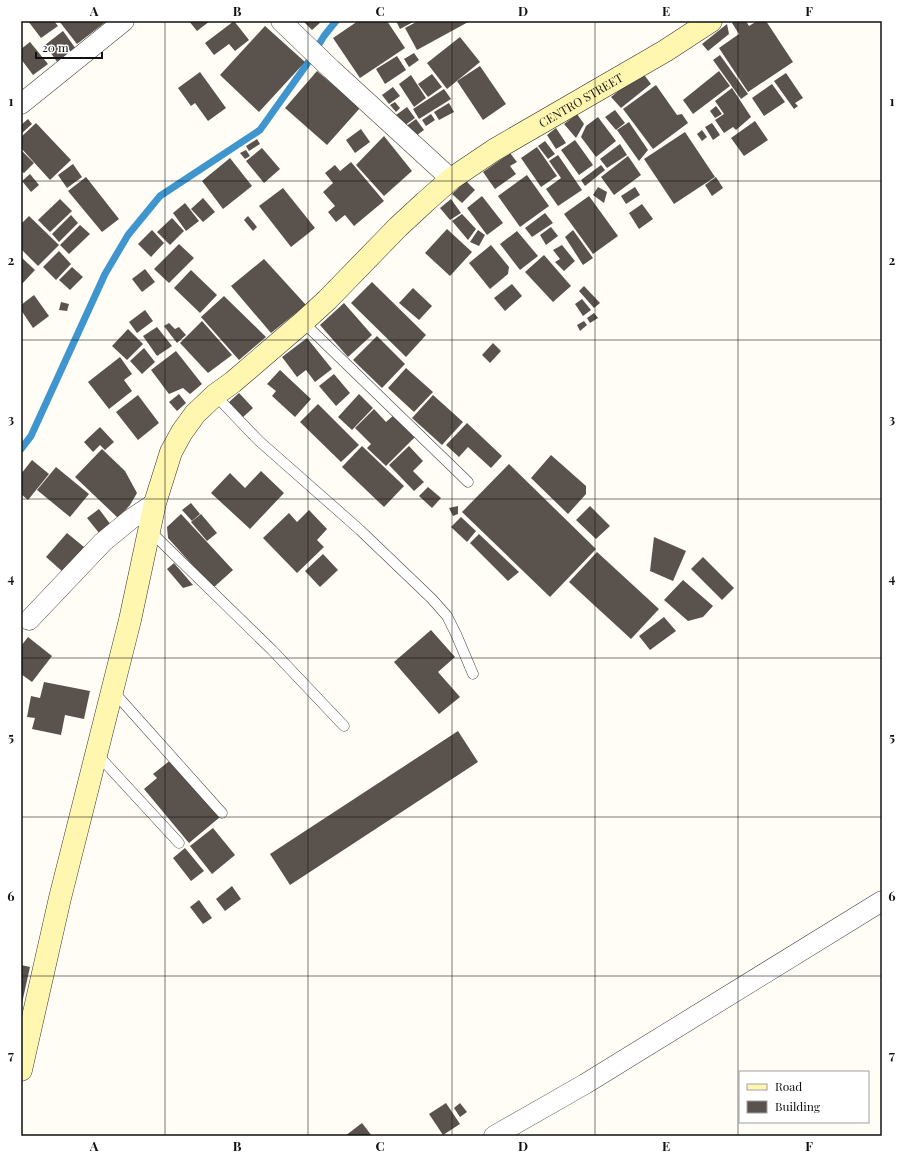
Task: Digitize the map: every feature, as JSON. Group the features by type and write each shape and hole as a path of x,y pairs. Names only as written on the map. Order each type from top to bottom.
{"street":[{"path":"21,104 124,21"},
{"path":"281,21 451,179"},
{"name":"CENTRO STREET","path":"21,1070 60,898 113,691 156,503 171,452 182,432 195,414 215,395 233,382 303,322 327,300 409,217 451,179 494,150 665,52 711,21"},
{"path":"29,620 103,542 132,519 156,503"},
{"path":"494,1136 585,1084 882,901"}],"lane":[{"path":"303,322 468,482"},
{"path":"215,395 258,440 360,530 432,599 447,616 473,674"},
{"path":"150,531 272,650 344,726"},
{"path":"113,691 222,813"},
{"path":"97,754 179,843"}],"building":[{"path":"28,21 54,21 58,26 41,38"},
{"path":"59,21 107,21 77,44"},
{"path":"189,21 210,21 197,31"},
{"path":"234,21 249,40 235,51 229,44 214,55 205,43"},
{"path":"303,21 322,21 312,30"},
{"path":"358,21 387,21 405,48 360,78 333,38"},
{"path":"396,21 415,21 400,29"},
{"path":"418,21 470,21 417,50 405,28"},
{"path":"735,21 746,21 749,26 757,21 766,21 793,62 748,92 719,48 739,34 732,23"},
{"path":"727,24 729,34 708,51 702,44"},
{"path":"265,26 305,62 259,112 220,75"},
{"path":"63,31 76,49 58,63 45,45"},
{"path":"460,37 480,62 447,89 427,63"},
{"path":"30,42 48,64 33,75 21,59 21,49"},
{"path":"414,53 419,60 409,67 404,59"},
{"path":"720,55 748,94 741,99 713,60"},
{"path":"397,56 406,70 385,84 376,69"},
{"path":"480,66 506,104 483,120 457,81"},
{"path":"317,71 360,108 327,145 285,108"},
{"path":"719,71 730,86 693,114 683,100"},
{"path":"200,72 226,108 208,121 195,103 191,106 178,88"},
{"path":"642,72 651,84 621,108 611,97"},
{"path":"786,73 803,98 795,103 798,106 794,109 774,81"},
{"path":"432,74 442,87 428,97 418,84"},
{"path":"411,75 426,98 414,107 399,84"},
{"path":"772,84 785,102 764,116 752,98"},
{"path":"656,85 677,115 682,114 688,123 653,149 623,109"},
{"path":"393,87 400,96 389,104 382,95"},
{"path":"732,88 751,117 736,130 733,127 724,133 715,120 724,114 715,101"},
{"path":"444,89 451,99 419,119 413,109"},
{"path":"395,102 400,108 396,112 390,105"},
{"path":"449,103 454,112 439,120 434,112"},
{"path":"716,106 722,114 715,118 710,111"},
{"path":"407,107 415,118 404,126 396,115"},
{"path":"615,110 625,123 616,130 605,117"},
{"path":"431,114 435,120 426,126 422,120"},
{"path":"577,114 584,124 576,138 564,124"},
{"path":"598,117 616,141 596,157 581,137 586,126"},
{"path":"28,119 32,124 21,134 21,125"},
{"path":"416,119 424,130 413,138 405,127"},
{"path":"755,121 768,140 744,156 731,138"},
{"path":"629,122 648,150 639,161 617,130"},
{"path":"36,123 71,160 50,180 21,148 21,137"},
{"path":"712,123 720,135 713,140 705,127"},
{"path":"556,128 566,143 556,149 547,135"},
{"path":"361,129 370,142 355,153 346,140"},
{"path":"702,130 707,137 702,141 697,134"},
{"path":"685,132 715,177 674,204 644,159"},
{"path":"384,136 412,171 384,196 356,165"},
{"path":"257,139 260,144 249,151 246,146"},
{"path":"575,140 593,165 579,175 561,150"},
{"path":"545,141 555,154 548,159 538,146"},
{"path":"620,144 627,155 607,168 600,159"},
{"path":"537,147 557,176 541,187 521,158"},
{"path":"262,148 280,169 264,183 246,161"},
{"path":"21,150 34,163 24,173 21,171"},
{"path":"246,150 250,156 245,159 240,153"},
{"path":"510,153 517,162 510,166 516,174 495,189 483,172"},
{"path":"558,155 582,190 558,206 546,189 561,178 549,161"},
{"path":"628,156 641,175 614,195 601,177"},
{"path":"230,158 252,186 223,209 202,181"},
{"path":"351,162 384,201 354,226 345,215 336,222 328,212 335,206 323,192 333,183 325,173 335,165 340,171"},
{"path":"73,164 82,177 67,188 58,175"},
{"path":"601,165 605,170 585,186 581,180"},
{"path":"30,174 39,185 31,192 22,181"},
{"path":"527,175 549,206 520,227 498,196"},
{"path":"86,177 119,219 102,232 68,191"},
{"path":"716,177 723,188 712,196 705,185"},
{"path":"466,181 475,190 462,203 452,194"},
{"path":"598,187 607,192 604,203 593,195"},
{"path":"635,187 640,195 626,204 621,196"},
{"path":"283,188 315,228 291,247 259,206"},
{"path":"482,196 503,223 487,235 467,208"},
{"path":"589,196 618,236 593,254 564,214"},
{"path":"203,198 215,212 203,222 191,209"},
{"path":"60,199 72,211 50,232 38,220"},
{"path":"451,199 461,213 450,220 440,208"},
{"path":"185,203 199,221 186,231 173,213"},
{"path":"642,204 653,219 639,229 629,213"},
{"path":"545,213 553,223 532,237 525,228"},
{"path":"462,214 476,229 468,240 452,221"},
{"path":"71,215 78,223 59,242 52,234"},
{"path":"29,216 59,245 38,266 21,249 21,224"},
{"path":"248,216 257,227 253,231 244,220"},
{"path":"172,218 184,231 170,245 157,232"},
{"path":"80,225 90,234 69,254 60,245"},
{"path":"551,227 558,236 546,245 540,235"},
{"path":"447,229 472,252 450,276 425,253"},
{"path":"152,230 164,243 151,257 138,244"},
{"path":"478,230 485,235 479,246 470,242"},
{"path":"573,230 593,258 583,265 565,237"},
{"path":"517,231 538,256 520,270 500,244"},
{"path":"179,244 194,258 169,283 154,269"},
{"path":"491,245 509,267 508,274 490,289 469,263"},
{"path":"562,245 575,261 564,271 555,262 560,259 553,250"},
{"path":"59,251 71,264 56,280 43,267"},
{"path":"544,255 571,286 553,302 525,272"},
{"path":"21,257 35,270 21,285"},
{"path":"264,259 306,305 271,333 231,286"},
{"path":"72,267 83,277 70,290 59,280"},
{"path":"145,269 155,282 142,292 132,279"},
{"path":"191,270 217,295 200,313 174,288"},
{"path":"372,282 426,335 406,357 351,303"},
{"path":"512,284 522,296 505,311 494,298"},
{"path":"584,286 600,303 594,308 579,291"},
{"path":"413,288 432,306 419,320 399,303"},
{"path":"34,295 49,316 33,328 21,310 21,305"},
{"path":"224,296 266,337 239,360 201,317"},
{"path":"582,299 591,310 583,316 575,304"},
{"path":"61,302 69,304 67,311 59,310"},
{"path":"344,303 372,335 348,357 320,325"},
{"path":"145,310 153,321 137,333 129,322"},
{"path":"594,313 598,318 590,323 587,318"},
{"path":"202,321 232,355 208,373 180,343"},
{"path":"584,321 587,325 580,331 577,325"},
{"path":"169,323 175,329 179,327 186,335 177,343 164,326"},
{"path":"157,327 172,346 157,356 143,336"},
{"path":"128,329 143,344 127,360 112,346"},
{"path":"377,336 405,364 382,388 353,360"},
{"path":"307,338 332,369 315,382 306,370 297,377 282,357"},
{"path":"493,343 501,351 490,363 482,355"},
{"path":"144,348 155,362 142,374 130,361"},
{"path":"176,351 202,384 190,394 183,388 169,394 151,370"},
{"path":"120,357 132,374 124,380 132,391 109,409 88,382"},
{"path":"406,368 433,392 414,412 388,388"},
{"path":"280,370 311,399 295,417 272,396 276,391 267,384"},
{"path":"334,374 350,393 336,406 319,386"},
{"path":"239,393 253,408 242,418 228,403"},
{"path":"179,394 186,403 177,411 169,402"},
{"path":"359,394 373,408 352,430 338,417"},
{"path":"138,395 159,423 138,440 116,412"},
{"path":"433,395 463,422 442,445 412,418"},
{"path":"318,404 359,445 341,462 300,422"},
{"path":"374,409 386,422 394,415 415,437 386,466 367,448 371,444 355,428"},
{"path":"467,423 502,456 491,468 468,447 459,457 446,445"},
{"path":"100,427 114,442 105,450 100,445 93,452 84,442"},
{"path":"362,446 404,486 384,507 342,467"},
{"path":"409,446 423,461 413,471 424,482 414,491 389,465"},
{"path":"102,449 125,471 137,493 130,505 118,518 75,477"},
{"path":"551,455 586,486 586,494 568,514 531,478"},
{"path":"32,460 49,474 28,500 21,494 21,474"},
{"path":"509,464 596,549 550,597 462,512"},
{"path":"56,467 89,494 70,517 37,490"},
{"path":"261,471 284,493 250,529 211,493 230,473 245,488"},
{"path":"428,487 441,498 432,508 419,496"},
{"path":"191,503 200,514 192,521 182,510"},
{"path":"458,506 458,514 453,516 449,508"},
{"path":"590,506 610,526 596,539 576,520"},
{"path":"99,509 111,525 99,533 87,518"},
{"path":"309,510 327,529 317,540 324,547 297,573 263,538 289,513 297,522"},
{"path":"181,514 233,570 213,588 168,538 167,527"},
{"path":"201,514 217,533 207,541 191,522"},
{"path":"461,517 476,531 467,542 451,527"},
{"path":"67,533 84,547 63,572 46,557"},
{"path":"479,534 519,572 508,581 470,543"},
{"path":"654,537 686,551 673,581 650,571"},
{"path":"597,552 659,609 631,639 569,582"},
{"path":"323,554 338,570 320,587 305,571"},
{"path":"703,557 734,588 722,600 691,569"},
{"path":"174,563 193,585 183,588 167,569"},
{"path":"683,580 713,606 703,617 688,621 664,600"},
{"path":"664,617 676,631 650,650 639,636"},
{"path":"431,630 455,657 438,672 460,697 439,714 394,662"},
{"path":"28,637 52,656 32,682 21,674 21,646"},
{"path":"44,682 90,691 84,719 65,715 61,735 32,729 35,718 27,717 31,696 40,698"},
{"path":"458,731 478,762 290,885 270,854"},
{"path":"172,759 220,817 189,843 144,789 157,778 153,774"},
{"path":"213,828 235,855 212,874 190,846"},
{"path":"185,848 204,871 191,881 173,858"},
{"path":"232,886 241,899 225,911 216,899"},
{"path":"199,900 212,918 203,924 190,907"},
{"path":"21,965 30,967 22,1003 21,1003"},
{"path":"446,1103 460,1124 443,1135 429,1114"},
{"path":"460,1103 467,1112 460,1117 454,1108"},
{"path":"362,1123 372,1136 345,1136"}],"waterway":[{"path":"21,449 31,436 105,274 128,235 160,196 260,130 307,64 324,36 336,21"}]}
